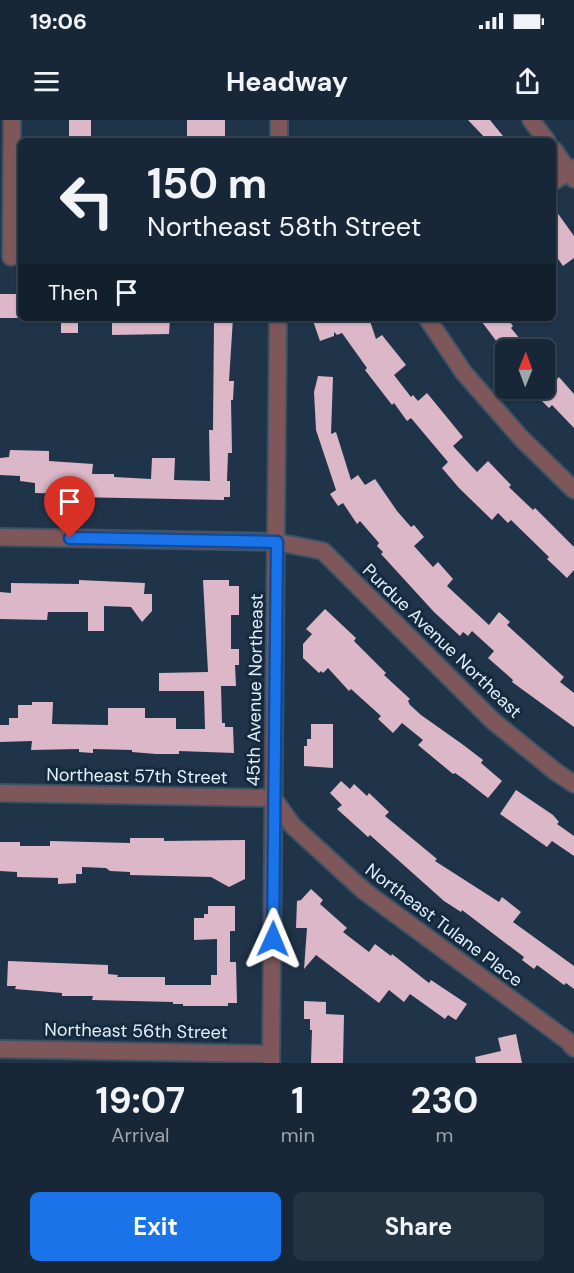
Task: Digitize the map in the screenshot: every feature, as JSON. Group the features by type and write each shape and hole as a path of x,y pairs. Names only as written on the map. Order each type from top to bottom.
{"street":[{"path":"11,257 12,120"},
{"path":"279,120 279,138"},
{"path":"531,120 545,138"},
{"path":"556,153 572,173 556,181"},
{"name":"45th Avenue Northeast","path":"271,1059 279,321"},
{"path":"429,321 464,373 521,438 574,490"},
{"name":"Purdue Avenue Northeast","path":"0,537 277,542 323,551 493,721 574,784"},
{"name":"Northeast 57th Street","path":"0,793 273,798"},
{"name":"Northeast Tulane Place","path":"273,798 293,826 371,897 568,1041 574,1048"},
{"name":"Northeast 56th Street","path":"0,1048 271,1059"}],"building":[{"path":"69,120 91,120 91,138 69,138"},
{"path":"187,120 225,120 225,138 187,138"},
{"path":"468,120 490,120 505,138 485,138"},
{"path":"556,211 574,236 574,258 563,266 556,256"},
{"path":"0,294 18,294 18,318 0,318"},
{"path":"61,321 78,321 78,333 61,333"},
{"path":"112,321 170,321 169,334 112,335"},
{"path":"214,321 233,321 229,381 234,381 233,400 231,400 232,453 228,453 227,481 230,481 230,497 224,497 224,500 74,497 74,494 35,493 35,483 20,481 20,476 0,475 0,458 9,457 10,450 49,451 49,461 93,464 92,474 114,474 114,477 151,479 152,458 175,458 174,480 210,481 209,430 213,430"},
{"path":"313,321 370,321 376,339 382,335 406,365 394,375 411,397 413,395 418,401 427,393 463,437 453,446 477,472 488,461 511,485 509,487 512,490 533,510 535,508 574,547 574,570 567,578 511,520 508,523 498,513 492,520 459,488 442,468 448,462 411,418 407,421 394,403 392,405 365,370 367,368 342,333 337,335 334,332 334,336 320,341"},
{"path":"481,321 509,321 513,326 511,328 520,339 495,339"},
{"path":"318,376 333,377 331,434 336,432 351,480 358,475 365,485 375,479 397,511 411,527 414,525 424,537 414,546 433,567 438,562 453,579 447,586 489,625 499,612 510,622 507,625 564,677 560,682 574,693 574,727 512,682 513,680 488,658 494,651 472,631 468,636 463,632 460,636 434,612 381,554 383,552 377,546 379,543 360,521 357,524 343,503 338,506 330,494 336,490 316,430 314,392"},
{"path":"559,377 574,394 574,428 552,405 549,408 540,399 555,399 555,379"},
{"path":"79,580 145,583 144,594 152,594 152,611 142,622 131,607 104,606 104,631 88,631 88,612 48,612 47,620 0,619 0,592 11,593 11,583 79,584"},
{"path":"203,580 229,580 229,586 239,586 239,615 231,615 231,649 239,649 239,665 235,665 236,686 221,686 222,723 225,723 225,727 233,727 234,753 179,751 179,754 156,754 132,752 132,750 93,749 93,753 79,752 79,749 31,750 32,741 0,742 0,725 9,725 9,718 18,718 18,705 32,705 32,702 53,702 52,724 108,725 108,708 145,708 145,718 176,718 176,729 205,729 204,691 159,691 159,673 208,672"},
{"path":"325,609 356,638 354,641 386,673 384,675 410,699 408,701 410,705 483,760 481,763 502,781 488,798 455,773 453,774 418,745 423,740 402,723 393,733 378,719 381,716 351,689 349,691 328,668 323,673 321,671 319,673 303,658 303,644 312,634 306,629"},
{"path":"311,724 333,724 333,768 304,766 304,746 307,746 307,739 311,739"},
{"path":"341,781 350,789 354,784 367,796 369,793 389,812 385,816 437,859 435,861 499,902 502,897 521,912 513,922 574,966 574,989 566,983 564,985 537,965 534,969 522,960 524,957 462,910 461,912 444,901 370,835 368,837 337,809 342,805 330,793"},
{"path":"516,790 553,815 559,822 557,824 574,836 574,856 552,841 547,847 500,814"},
{"path":"130,838 164,838 164,841 245,840 245,879 229,887 211,877 130,875 130,872 110,871 106,868 82,867 82,874 76,874 76,883 58,884 58,878 17,877 17,872 0,871 0,842 20,842 20,846 50,846 50,841 130,843"},
{"path":"311,889 323,900 320,904 347,928 343,932 369,952 375,944 391,956 392,954 429,983 431,980 467,1004 456,1020 448,1015 445,1019 410,994 404,1002 389,990 379,1003 316,955 304,969 307,928 296,928 297,901 301,900"},
{"path":"208,906 235,906 235,931 230,931 230,962 236,962 237,1003 228,1003 228,1006 183,1006 183,1004 173,1004 173,1002 92,1000 93,996 62,996 62,993 15,989 16,986 7,986 8,961 108,965 108,974 118,975 117,977 165,977 165,985 211,985 211,975 217,975 217,939 194,940 194,918 204,918 204,914 208,914"},
{"path":"304,1001 326,1002 326,1014 344,1015 343,1063 311,1063 312,1030 310,1030 310,1019 304,1019"},
{"path":"516,1034 522,1063 476,1063 475,1057 501,1051 498,1038"}],"route":[{"path":"70,538 277,542 273,939"}]}
